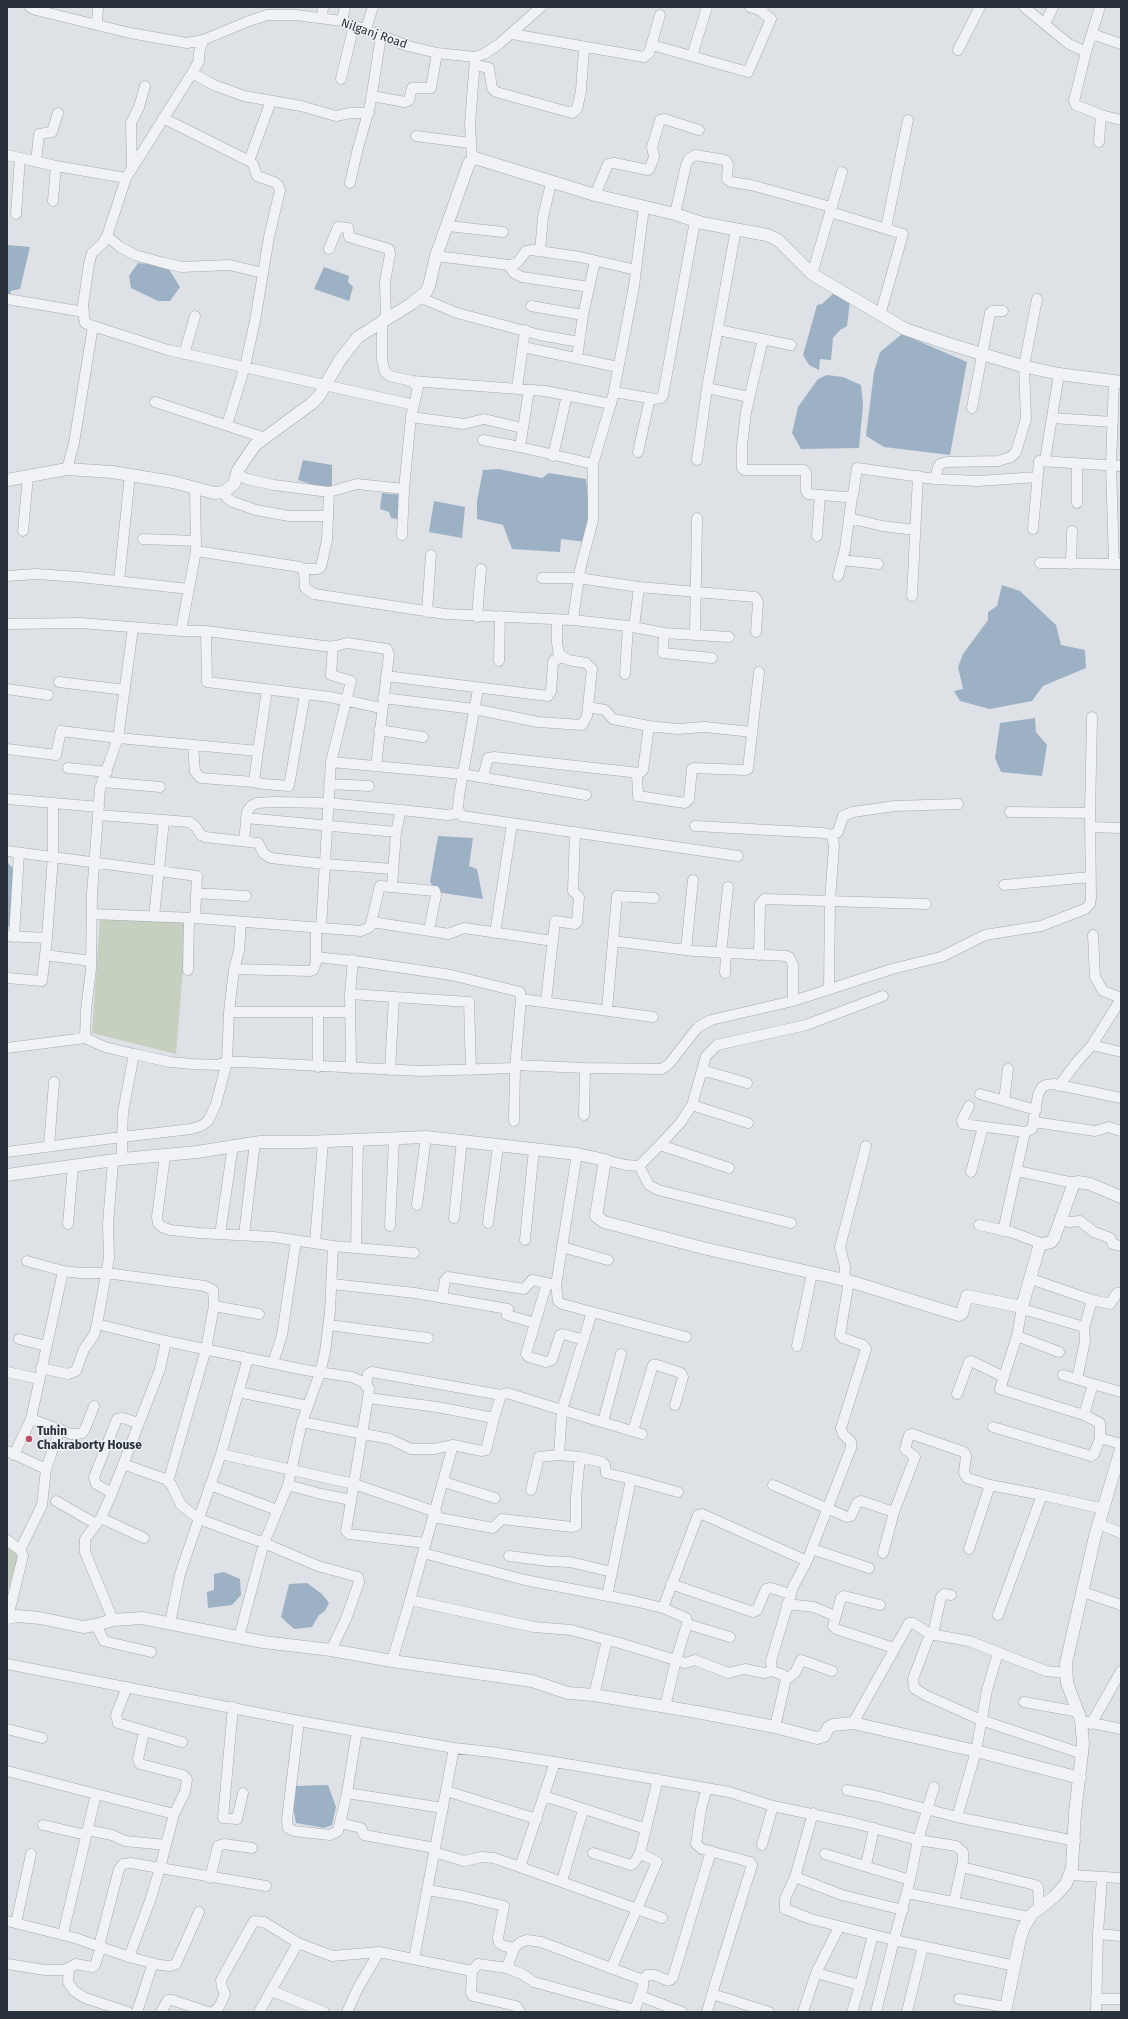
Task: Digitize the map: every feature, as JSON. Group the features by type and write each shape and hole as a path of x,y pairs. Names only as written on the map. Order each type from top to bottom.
{"street":[{"name":"Nilganj Road","path":"30,7 36,10 130,33 187,43 203,40 267,11 342,21 408,46 475,61 512,34 535,8"},
{"path":"97,24 98,7"},
{"path":"322,7 322,18"},
{"path":"342,21 345,7"},
{"path":"366,29 373,7"},
{"path":"692,56 707,7"},
{"path":"652,45 748,72 771,19 762,9 750,7"},
{"path":"958,50 980,7"},
{"path":"1024,7 1068,44 1086,52"},
{"path":"1045,24 1053,7"},
{"path":"1100,7 1086,52 1074,104 1101,115 1121,120"},
{"path":"512,34 584,48 644,57 649,53 660,15"},
{"path":"341,80 354,25"},
{"path":"1092,34 1121,44"},
{"path":"350,183 372,96 381,36"},
{"path":"203,40 198,61 192,74 126,178 107,236 102,244 92,253 89,264 84,312 85,322 93,326 168,350 327,384 414,405"},
{"path":"7,480 66,469 130,475 173,482 214,493 224,492 234,484 236,474 256,445 311,404 327,384 340,360 358,336 421,298 429,286 436,256 472,158 470,143 475,61 489,68 492,88 496,92 572,112 577,109 581,90 584,48"},
{"path":"372,96 405,102 408,100 412,88 431,88 438,53"},
{"path":"192,74 214,85 244,96 311,109 336,116 350,112 368,114"},
{"path":"132,168 131,123 139,107 145,86"},
{"path":"249,160 271,101"},
{"path":"36,162 39,134 52,132 58,112"},
{"path":"1099,142 1101,115"},
{"path":"164,118 249,160 253,164 257,176 274,182 278,185 280,190 263,273 256,321 245,366 227,425"},
{"path":"594,195 608,164 614,163 648,170 650,168 654,157 652,147 660,120 664,118 699,130"},
{"path":"886,228 908,120"},
{"path":"416,136 470,143"},
{"path":"7,155 56,166 126,178"},
{"path":"676,214 686,165 689,159 695,155 725,160 728,164 727,179 731,182 751,185 830,209 903,234 880,315"},
{"path":"16,214 20,158"},
{"path":"472,158 477,158 551,183 594,195 676,214 695,221 774,238 812,274 905,329 981,355 1024,366 1059,374 1118,381 1115,430 1117,564 1040,563"},
{"path":"53,201 56,166"},
{"path":"812,274 842,172"},
{"path":"540,251 543,217 551,183"},
{"path":"573,620 578,578 592,524 593,464 614,392 636,270 644,207"},
{"path":"614,392 659,399 663,395 695,221"},
{"path":"329,250 338,226 348,228 349,237 389,249 390,254 385,282 382,360 385,372 390,376 412,381 529,390 567,395 611,404"},
{"path":"448,226 503,232"},
{"path":"697,460 707,388 736,229"},
{"path":"107,236 120,247 135,255 164,263 182,267 229,265 263,273"},
{"path":"436,256 509,265 517,263 526,251 540,251 636,270"},
{"path":"577,358 583,315 595,261"},
{"path":"509,265 514,273 522,278 589,287"},
{"path":"421,298 457,313 540,335 579,342"},
{"path":"7,299 84,312"},
{"path":"935,478 940,464 947,462 998,461 1011,457 1016,452 1024,428 1027,410 1024,366 1037,299"},
{"path":"531,306 583,315"},
{"path":"972,408 990,313 992,311 1003,311"},
{"path":"184,354 195,316"},
{"path":"66,469 74,443 93,326"},
{"path":"517,389 525,330"},
{"path":"718,330 791,345"},
{"path":"763,339 749,396 742,446 743,469 804,470 806,473 806,493 852,497"},
{"path":"523,347 618,367"},
{"path":"1045,460 1059,374"},
{"path":"402,535 404,489 411,417 418,388 412,381"},
{"path":"707,388 749,396"},
{"path":"520,447 529,390"},
{"path":"553,456 567,395"},
{"path":"638,452 650,398"},
{"path":"155,402 265,438"},
{"path":"411,417 464,424 484,419 522,428"},
{"path":"1052,418 1115,430"},
{"path":"483,440 593,464"},
{"path":"1033,529 1039,461 1045,460 1116,465"},
{"path":"1077,463 1077,503"},
{"path":"838,576 858,468 935,478 985,481 1038,477"},
{"path":"236,474 266,484 329,492 357,484 404,489"},
{"path":"119,582 130,475"},
{"path":"23,531 28,476"},
{"path":"912,596 918,476"},
{"path":"181,631 196,546 195,488"},
{"path":"224,492 227,498 233,502 256,510 289,516 328,516"},
{"path":"143,539 196,546 303,569 317,569 321,567 327,540 329,492"},
{"path":"817,536 820,495"},
{"path":"695,634 697,518"},
{"path":"849,518 882,526 915,530"},
{"path":"1071,564 1072,531"},
{"path":"427,612 431,555"},
{"path":"842,560 878,564"},
{"path":"303,569 304,585 310,593 427,612 477,617 500,616 573,620 631,627 664,633 729,637"},
{"path":"477,617 481,569"},
{"path":"7,576 36,574 189,589"},
{"path":"542,578 578,578 757,599 756,632"},
{"path":"625,674 631,627 639,586"},
{"path":"499,661 500,616"},
{"path":"557,619 558,649 562,658"},
{"path":"7,624 80,623 133,628 206,631 333,646 347,643 387,649 389,654 382,703 376,766"},
{"path":"85,1038 91,961 92,914 100,788 118,738 133,628"},
{"path":"206,631 207,682 345,700 474,709 525,720 574,726 582,725 585,722 593,674 590,666 562,658 554,660 551,691 548,696 386,676"},
{"path":"664,633 663,653 712,658"},
{"path":"234,969 310,971 315,967 328,824 331,762 345,700 351,681 331,675 333,646"},
{"path":"637,773 638,796 685,803 689,800 692,769 745,770 748,768 759,672"},
{"path":"59,682 124,690"},
{"path":"459,813 462,774 478,688"},
{"path":"7,689 48,695"},
{"path":"254,782 267,690"},
{"path":"193,745 195,772 202,778 289,786 306,694"},
{"path":"588,707 605,710 613,719 649,726 677,729 705,727 752,732"},
{"path":"7,1048 85,1038 105,1047 170,1062 217,1065 227,1062 390,1070 471,1070 515,1066 662,1069 669,1064 698,1026 705,1023 718,1018 793,1001 892,969 941,957 985,935 1034,928 1080,912 1090,904 1092,717"},
{"path":"483,777 488,758 494,757 640,773 643,770 649,726"},
{"path":"379,730 423,737"},
{"path":"7,749 56,755 61,731 118,738 258,751"},
{"path":"331,762 462,774 586,795"},
{"path":"68,768 107,772"},
{"path":"103,782 160,787"},
{"path":"329,784 369,786"},
{"path":"7,799 189,822 195,826 201,835 205,837 258,843 267,857 324,864 394,869"},
{"path":"244,841 248,808 257,803 328,803 448,815 459,813 466,817 738,856"},
{"path":"7,978 42,981 47,938 53,856 53,804"},
{"path":"695,826 824,833 832,835 838,832 843,816 853,812 895,806 958,804"},
{"path":"392,886 396,832 401,810"},
{"path":"1010,812 1090,813"},
{"path":"246,818 328,824 396,832"},
{"path":"154,917 164,820"},
{"path":"495,932 512,824"},
{"path":"1090,827 1121,828"},
{"path":"546,1002 555,921 575,924 577,922 579,897 573,891 575,832"},
{"path":"829,989 830,900 834,846 832,835"},
{"path":"7,851 197,876 188,970"},
{"path":"19,853 11,937 47,938"},
{"path":"1004,884 1090,877"},
{"path":"686,950 693,880"},
{"path":"92,914 192,918 361,931 370,927 379,887 392,886 436,892 429,930"},
{"path":"725,974 723,953 728,887"},
{"path":"196,893 246,896"},
{"path":"608,1010 617,896 654,898"},
{"path":"759,955 761,901 764,899 926,904"},
{"path":"7,1152 49,1146 121,1140 201,1126 208,1121 216,1104 227,1062 229,1012 234,969 239,951 241,922"},
{"path":"372,922 448,934 460,928 553,941"},
{"path":"1059,1086 1092,1045 1121,999 1103,991 1095,977 1093,935"},
{"path":"613,941 686,950 789,957 793,965 793,1001"},
{"path":"45,955 91,961"},
{"path":"316,957 354,960 458,976 518,991 521,994 521,999 515,1066 514,1121"},
{"path":"351,1068 350,994 354,960"},
{"path":"350,994 470,1003 471,1070"},
{"path":"7,1175 119,1158 165,1156 255,1142 426,1137 577,1154 626,1165 639,1166 681,1122 692,1105 709,1051 717,1045 806,1025 883,996"},
{"path":"390,1070 394,997"},
{"path":"521,999 653,1017"},
{"path":"229,1012 350,1012"},
{"path":"318,1012 318,1067"},
{"path":"1092,1045 1121,1052"},
{"path":"42,1368 68,1374 76,1370 84,1349 94,1335 109,1258 108,1224 119,1158 123,1112 134,1054"},
{"path":"584,1068 584,1115"},
{"path":"1004,1100 1008,1069"},
{"path":"702,1070 747,1083"},
{"path":"49,1146 54,1082"},
{"path":"969,1106 962,1122 983,1127 1025,1132 1032,1129 1038,1095 1042,1087 1050,1084 1121,1098"},
{"path":"980,1094 1036,1110"},
{"path":"692,1105 748,1123"},
{"path":"1034,1122 1095,1131 1109,1127 1121,1131"},
{"path":"971,1172 983,1127"},
{"path":"1003,1230 1025,1132"},
{"path":"417,1205 426,1137"},
{"path":"390,1226 394,1139"},
{"path":"356,1248 358,1140"},
{"path":"454,1218 462,1140"},
{"path":"315,1243 323,1141"},
{"path":"244,1235 255,1142"},
{"path":"220,1234 233,1145"},
{"path":"660,1145 729,1168"},
{"path":"488,1223 498,1146"},
{"path":"772,1670 771,1661 790,1594 807,1561 851,1448 851,1442 842,1434 841,1428 866,1349 863,1344 842,1338 840,1335 847,1281 840,1247 866,1146"},
{"path":"525,1240 534,1150"},
{"path":"577,1154 562,1247 552,1284 535,1323 526,1352 529,1357 546,1362 552,1360 561,1334 584,1340"},
{"path":"165,1156 157,1217 158,1223 162,1227 170,1230 244,1235 333,1246 414,1253"},
{"path":"604,1160 596,1211 598,1219 703,1248 847,1281 960,1315 967,1296 1022,1308 1084,1326"},
{"path":"68,1224 73,1166"},
{"path":"639,1166 648,1185 658,1190 791,1223"},
{"path":"1017,1172 1074,1183 1078,1182 1090,1184 1121,1197"},
{"path":"993,1426 1088,1456 1094,1454 1100,1438 1100,1423 1084,1415 1000,1389 1018,1336 1022,1308 1039,1247 1043,1244 1051,1242 1062,1219 1074,1183"},
{"path":"1062,1219 1069,1222 1080,1221 1094,1232 1110,1238 1112,1244 1121,1246"},
{"path":"979,1225 1003,1230 1043,1244"},
{"path":"273,1363 282,1335 296,1241"},
{"path":"239,1637 264,1543 288,1485 302,1422 320,1373 329,1325 333,1246"},
{"path":"562,1247 608,1260"},
{"path":"27,1261 63,1271 80,1273 106,1273 209,1287 214,1294 214,1306 206,1349 168,1482"},
{"path":"46,1470 11,1453 31,1419 63,1271"},
{"path":"797,1346 812,1274"},
{"path":"442,1298 445,1280 448,1277 524,1289 528,1288 532,1280 552,1284"},
{"path":"1031,1279 1092,1300 1110,1304 1117,1293 1121,1293"},
{"path":"332,1284 442,1298 508,1309 507,1315 535,1323"},
{"path":"552,1284 558,1301 562,1304 686,1337"},
{"path":"1077,1379 1085,1341 1084,1326 1092,1300"},
{"path":"214,1306 259,1314"},
{"path":"559,1455 562,1410 592,1312"},
{"path":"97,1324 166,1341 320,1373 352,1377 366,1386"},
{"path":"329,1325 428,1338"},
{"path":"1018,1336 1058,1352"},
{"path":"19,1339 46,1346"},
{"path":"113,1620 85,1552 85,1539 98,1521 112,1493 160,1369 166,1341"},
{"path":"603,1422 621,1354"},
{"path":"170,1623 180,1574 221,1454 248,1358"},
{"path":"957,1394 969,1362 974,1362 1004,1377"},
{"path":"425,1543 349,1534 346,1531 368,1398 368,1388 366,1386 368,1374 372,1372 501,1395 507,1394 637,1432 653,1365 657,1364 682,1373 675,1405"},
{"path":"7,1372 39,1379"},
{"path":"1063,1375 1121,1392"},
{"path":"1084,1415 1093,1384"},
{"path":"238,1392 308,1406"},
{"path":"302,1422 390,1439 411,1449 434,1449 453,1445 482,1451 486,1450 501,1395"},
{"path":"368,1398 437,1407 494,1418"},
{"path":"31,1419 71,1434 82,1433 94,1406"},
{"path":"112,1493 96,1484 94,1477 117,1419 123,1418 138,1423"},
{"path":"20,1550 42,1505 46,1470 60,1429"},
{"path":"883,1553 894,1512 915,1457 905,1450 911,1434 964,1452 966,1456 964,1476 990,1485 1104,1509"},
{"path":"1100,1438 1121,1444"},
{"path":"392,1661 425,1543 435,1514 453,1445"},
{"path":"959,1999 1006,2009 1022,1933 1029,1917 1060,1890 1070,1875 1074,1859 1075,1813 1083,1754 1084,1719 1069,1689 1066,1673 1068,1654 1099,1524 1121,1450"},
{"path":"221,1454 354,1484 435,1514 493,1528 502,1519 575,1527 577,1524 576,1497 580,1457"},
{"path":"531,1490 539,1457 559,1455 580,1457 602,1462 605,1465 606,1473 678,1492"},
{"path":"123,1464 155,1475 168,1482 181,1505 199,1519 264,1543 318,1566 358,1577 359,1582 346,1619 331,1650"},
{"path":"607,1596 631,1479"},
{"path":"444,1482 495,1498"},
{"path":"210,1485 277,1510"},
{"path":"288,1485 351,1500"},
{"path":"774,1485 828,1510 849,1517 857,1503 861,1500 894,1512"},
{"path":"969,1549 990,1485"},
{"path":"998,1615 1042,1495"},
{"path":"56,1502 98,1521 144,1538"},
{"path":"663,1608 698,1514 702,1514 807,1561"},
{"path":"1099,1524 1121,1533"},
{"path":"7,1540 20,1550 23,1556 8,1618 17,1616 40,1618 83,1627 113,1620 142,1618 239,1637 519,1679 546,1685 568,1693 594,1695 665,1707 775,1727 817,1738 824,1736 829,1727 833,1724 853,1723 976,1751 1080,1778"},
{"path":"812,1549 869,1568"},
{"path":"423,1553 525,1580 663,1608 686,1618 687,1624 676,1660 665,1707"},
{"path":"509,1556 570,1562 612,1572"},
{"path":"672,1584 753,1612 757,1610 766,1589 771,1588 790,1594"},
{"path":"1083,1592 1121,1605"},
{"path":"950,1595 944,1594 941,1597 931,1634 913,1680 914,1688 925,1695 981,1720 1083,1754"},
{"path":"880,1605 844,1596 841,1598 832,1626 836,1629 894,1648"},
{"path":"410,1600 534,1627 571,1630 686,1663 695,1660 728,1673 745,1669 764,1673 772,1670 784,1675 786,1679"},
{"path":"787,1604 814,1607 835,1616"},
{"path":"853,1723 909,1623 913,1623 931,1634 969,1641 1046,1671 1066,1673"},
{"path":"687,1624 730,1637"},
{"path":"96,1625 104,1641 151,1652"},
{"path":"594,1695 607,1640"},
{"path":"957,1817 976,1751 987,1690 998,1653"},
{"path":"775,1727 786,1679 795,1673 801,1660 832,1671"},
{"path":"7,1664 299,1721 454,1748 555,1762 729,1792 774,1806 813,1813 918,1840 960,1849 964,1856 954,1902"},
{"path":"1084,1719 1121,1672"},
{"path":"127,1687 117,1711 116,1720 118,1723 122,1726 182,1742"},
{"path":"1024,1702 1121,1729"},
{"path":"233,1707 223,1818 237,1819 243,1793"},
{"path":"299,1721 286,1819 288,1828 294,1831 330,1835 335,1834 338,1831 347,1793 357,1731"},
{"path":"7,1729 42,1738"},
{"path":"129,1957 150,1901 174,1814 185,1792 187,1779 183,1775 140,1764 138,1759 144,1732"},
{"path":"414,1959 454,1748"},
{"path":"520,1867 555,1762"},
{"path":"7,1772 174,1814"},
{"path":"593,1853 631,1865 640,1853 658,1779"},
{"path":"876,2012 910,1880 918,1840 934,1787"},
{"path":"707,1788 700,1809 696,1841 698,1847 750,1862 752,1865 707,2012"},
{"path":"848,1790 957,1817 1075,1841"},
{"path":"446,1791 537,1819"},
{"path":"347,1793 443,1808"},
{"path":"63,1934 96,1794"},
{"path":"544,1796 583,1810 646,1829"},
{"path":"762,1845 774,1806"},
{"path":"562,1881 583,1810"},
{"path":"813,1813 795,1877 785,1899 785,1909 839,1927 1015,1966"},
{"path":"340,1823 361,1828 364,1835 435,1850 464,1861 482,1857 494,1858 562,1881 593,1894 662,1918"},
{"path":"43,1825 112,1836 124,1841 166,1845"},
{"path":"866,1865 874,1828"},
{"path":"210,1878 218,1846 224,1844 252,1848"},
{"path":"520,2012 516,2006 473,1996 471,1993 472,1971 478,1964 506,1968 522,1974 534,1982 635,2011 643,1980 647,1975 654,1975 667,1980 670,1980 673,1977 710,1851"},
{"path":"612,1967 657,1862 640,1853"},
{"path":"31,1854 12,1922 63,1934 129,1957 170,1966 176,1964 199,1912"},
{"path":"825,1854 866,1865 910,1880"},
{"path":"7,1964 45,1970 69,1969 76,1964 88,1967 96,1965 121,1866 131,1863 210,1878 266,1886"},
{"path":"962,1867 1035,1885 1038,1887 1039,1908"},
{"path":"1070,1875 1121,1878"},
{"path":"795,1877 842,1895 902,1910"},
{"path":"1096,2012 1098,1934 1102,1877"},
{"path":"427,1890 463,1896 504,1906 499,1943 514,1948"},
{"path":"907,1892 1029,1917"},
{"path":"213,2012 219,2007 225,1994 222,1987 222,1980 252,1923 257,1921 264,1922 298,1943 332,1956 379,1952 472,1971"},
{"path":"803,2012 816,1973 839,1927"},
{"path":"1098,1934 1121,1936"},
{"path":"852,2012 873,1935"},
{"path":"506,1968 514,1948 521,1942 534,1940 612,1967 643,1980"},
{"path":"259,2012 298,1943"},
{"path":"907,2012 923,1946"},
{"path":"347,2012 358,1988 379,1952"},
{"path":"137,2012 153,1963"},
{"path":"69,1969 68,1982 74,1991 86,1998 128,2012"},
{"path":"816,1973 860,1985"},
{"path":"272,1991 324,2012"},
{"path":"712,1994 769,2012"},
{"path":"640,1996 682,2012"},
{"path":"1096,1999 1121,1999"},
{"path":"162,2012 168,2000 208,2012"}],"green space":[{"path":"100,918 187,921 176,1054 92,1033"},
{"path":"7,1545 19,1553 7,1593"}],"water":[{"path":"7,245 30,247 20,289 11,291 10,297 7,296"},
{"path":"138,263 167,266 180,287 170,301 158,301 131,288 129,276"},
{"path":"324,267 349,276 348,282 353,287 349,301 314,289"},
{"path":"834,293 850,301 847,326 840,330 833,338 831,360 820,359 819,370 809,365 803,355 817,305 822,304"},
{"path":"902,334 967,362 950,455 884,447 866,436 874,372 880,352"},
{"path":"827,375 843,377 861,385 863,405 859,448 801,449 792,433 798,407 818,379"},
{"path":"303,460 332,465 332,487 319,487 298,480"},
{"path":"499,469 542,478 549,473 586,479 589,509 586,542 561,539 560,552 512,549 503,525 477,519 477,501 483,470"},
{"path":"382,493 401,495 402,520 391,518 389,512 380,509"},
{"path":"434,501 465,507 462,538 429,532"},
{"path":"1002,585 1020,591 1056,625 1061,645 1085,650 1086,668 1043,686 1032,701 990,709 960,701 954,691 963,689 958,667 963,654 988,620 988,612 997,606"},
{"path":"1035,718 1036,732 1047,745 1042,776 1001,772 995,758 1000,723"},
{"path":"438,836 473,838 469,866 477,869 483,899 436,892 430,882"},
{"path":"7,862 13,868 14,921 7,928"},
{"path":"224,1572 240,1579 241,1595 232,1605 208,1608 207,1592 214,1590 214,1574"},
{"path":"307,1583 322,1594 329,1603 325,1611 319,1615 312,1627 294,1629 281,1617 289,1584"},
{"path":"328,1785 336,1807 332,1825 324,1828 296,1823 293,1808 295,1786"}],"place":[{"name":"Tuhin Chakraborty House","path":"29,1439"}]}
